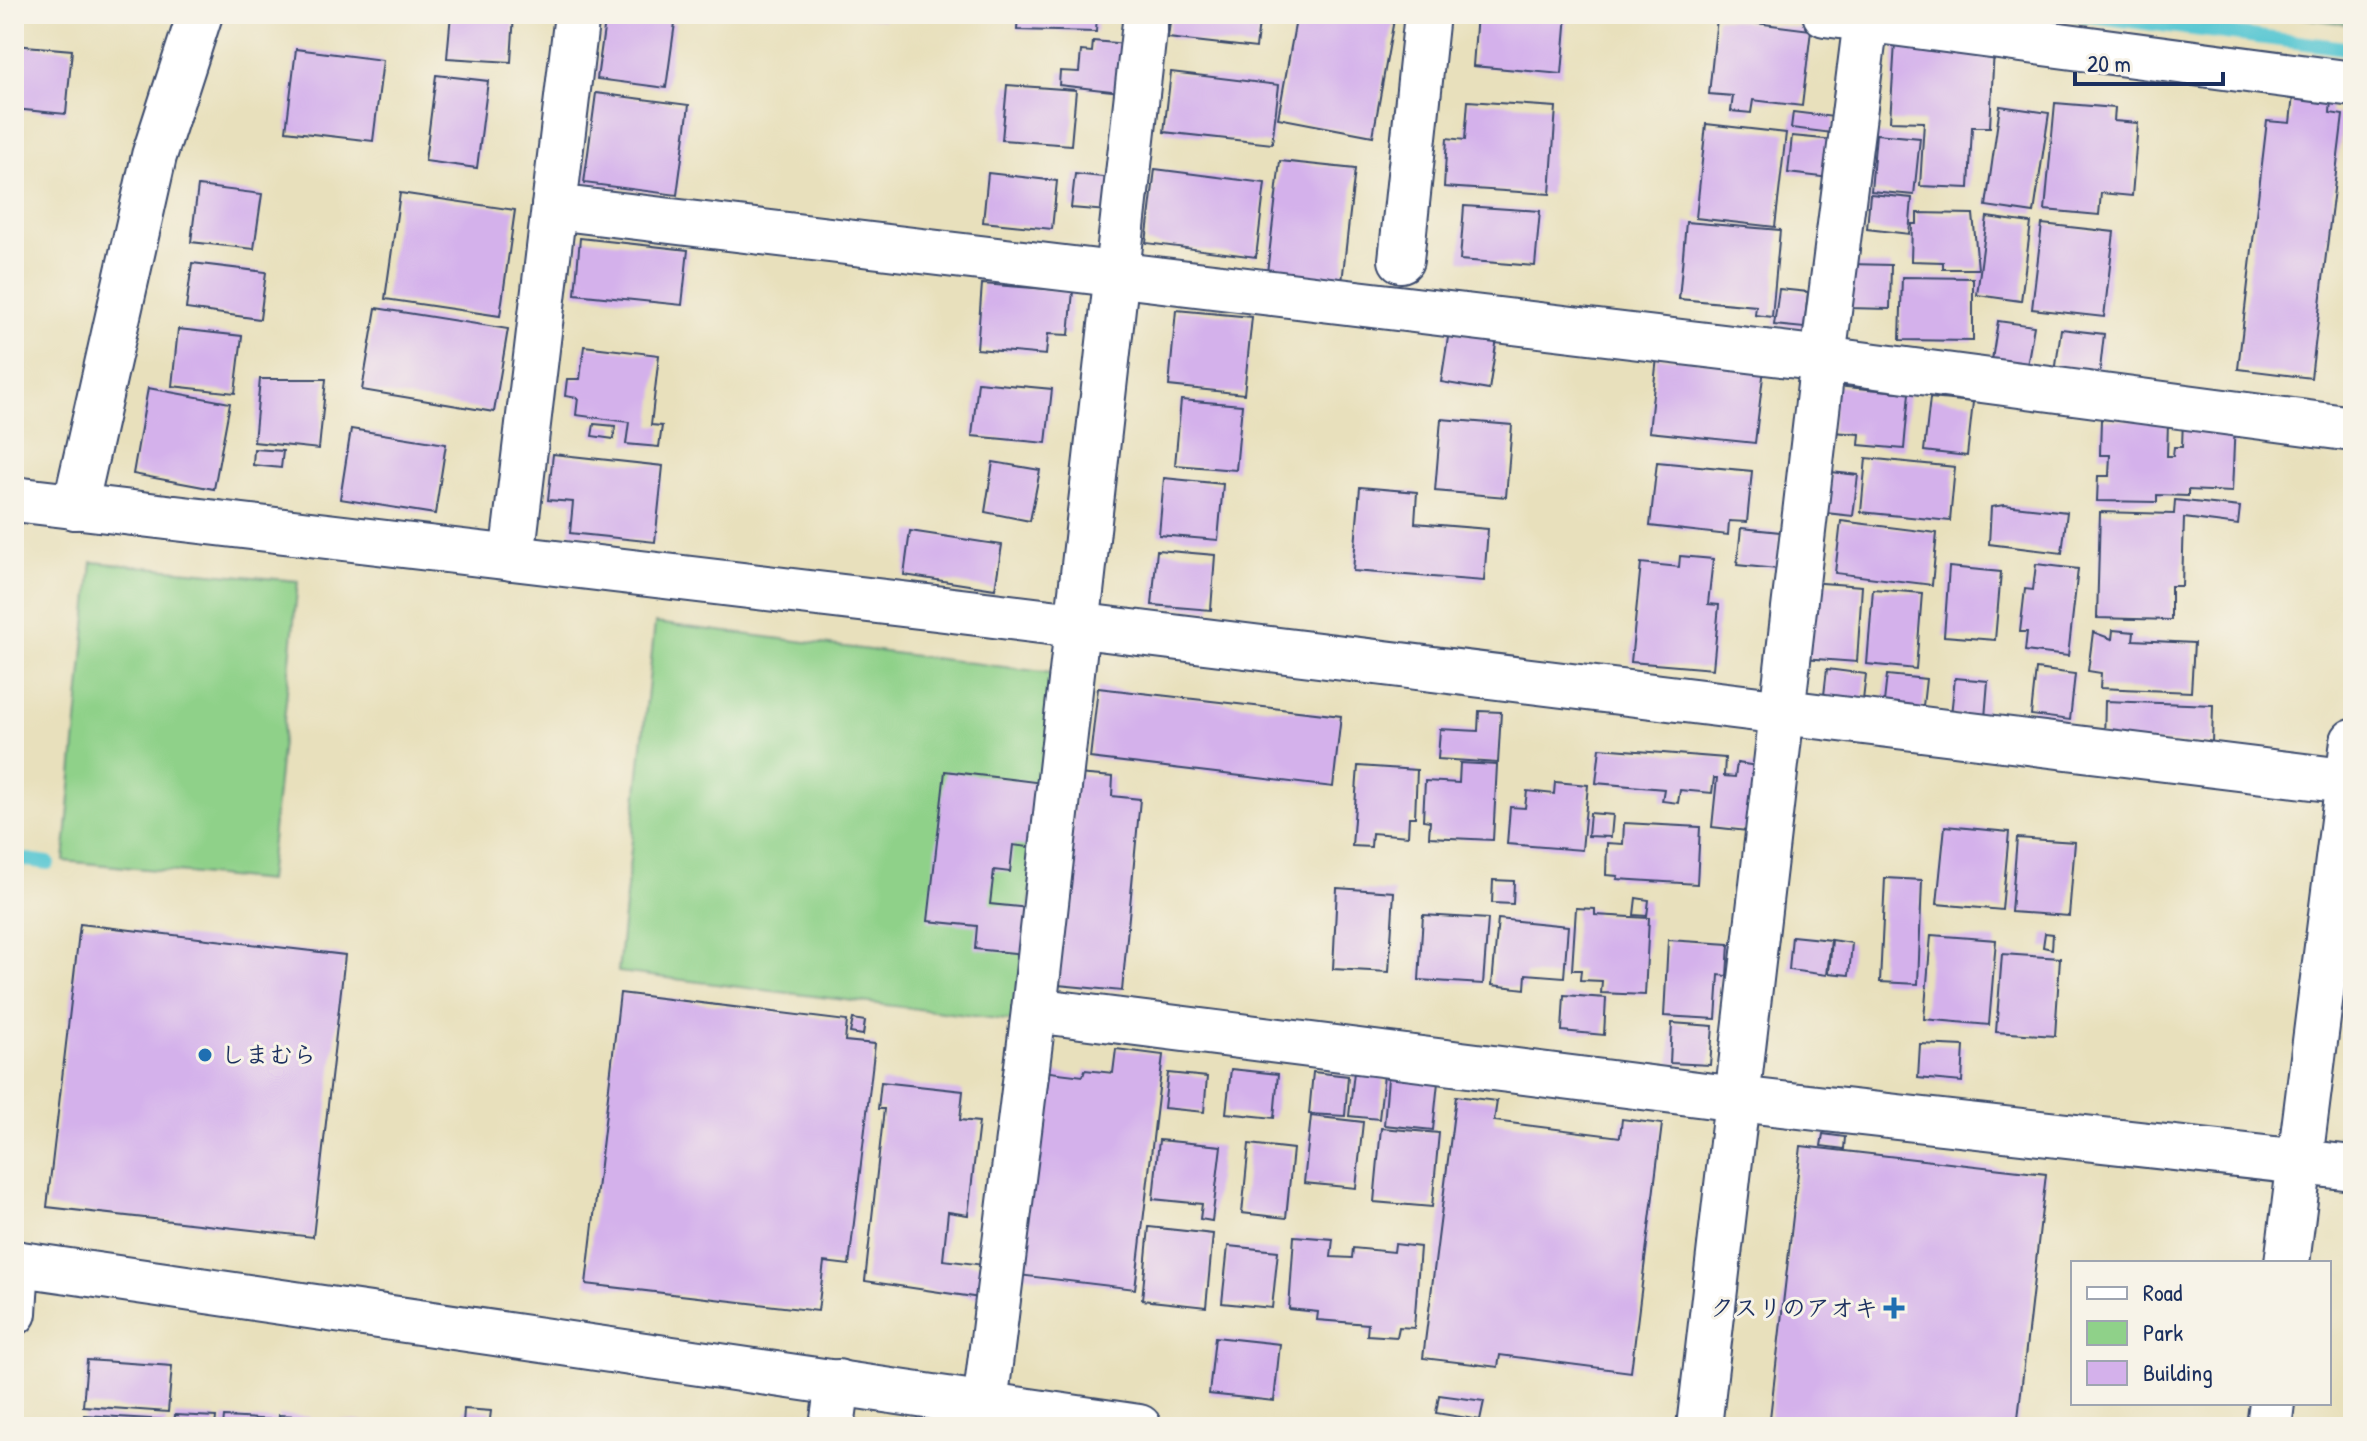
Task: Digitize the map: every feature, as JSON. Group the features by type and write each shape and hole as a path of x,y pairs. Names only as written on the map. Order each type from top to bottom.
{"street":[{"path":"75,507 154,156 200,14"},
{"path":"512,558 577,14"},
{"path":"985,1404 1034,1010 1146,14"},
{"path":"1401,260 1427,14"},
{"path":"1699,1427 1823,359 1846,17 2353,84"},
{"path":"554,207 1823,359 2353,429"},
{"path":"14,499 1782,712 2351,768 2297,1161 2287,1261"},
{"path":"1034,1010 1737,1099 2353,1168"},
{"path":"14,1313 15,1263 1139,1427"},
{"path":"832,1427 838,1382"},
{"path":"2269,1427 2272,1405"}],"green space":[{"path":"2277,14 2353,14 2353,25"},
{"path":"92,562 298,581 268,881 64,861"},
{"path":"655,623 1060,674 1014,1021 618,972"}],"building":[{"path":"451,14 514,14 511,62 447,58"},
{"path":"606,14 675,23 666,88 597,79"},
{"path":"851,14 884,14 883,20"},
{"path":"1018,14 1097,14 1096,32 1017,30"},
{"path":"1171,14 1260,14 1256,48 1168,38"},
{"path":"1297,14 1395,14 1373,136 1278,118"},
{"path":"1477,14 1567,14 1562,74 1473,66"},
{"path":"1717,18 1811,30 1802,106 1753,100 1751,113 1731,111 1733,96 1709,94"},
{"path":"1093,41 1126,44 1120,92 1059,85 1060,71 1079,72 1081,51 1092,52"},
{"path":"1895,43 1994,48 1990,127 1972,127 1969,188 1920,186 1924,122 1890,121"},
{"path":"14,45 72,50 66,114 14,109"},
{"path":"296,49 383,60 373,141 286,131"},
{"path":"1171,72 1279,85 1272,144 1164,132"},
{"path":"436,75 488,81 477,168 425,161"},
{"path":"1007,85 1076,90 1071,145 1002,140"},
{"path":"596,93 689,105 677,195 584,183"},
{"path":"2293,95 2331,99 2330,113 2343,115 2311,378 2238,369 2267,121 2290,123"},
{"path":"1468,101 1556,107 1550,194 1444,187 1447,138 1465,140"},
{"path":"2055,103 2115,108 2114,121 2138,123 2132,196 2101,193 2099,215 2045,210"},
{"path":"2000,106 2049,113 2034,213 1986,206"},
{"path":"1793,112 1834,117 1832,133 1791,128"},
{"path":"1706,124 1786,133 1775,227 1696,218"},
{"path":"1876,134 1920,138 1914,195 1871,191"},
{"path":"1792,136 1834,140 1830,178 1788,173"},
{"path":"1280,161 1355,169 1342,282 1267,273"},
{"path":"1155,169 1265,183 1256,257 1146,243"},
{"path":"988,173 1057,181 1052,229 983,222"},
{"path":"1075,174 1111,178 1108,211 1071,208"},
{"path":"198,186 262,194 254,249 191,242"},
{"path":"400,193 515,210 500,316 385,299"},
{"path":"1870,194 1912,198 1909,234 1867,229"},
{"path":"1464,206 1540,211 1535,266 1460,260"},
{"path":"1917,213 1973,214 1978,269 1943,269 1943,262 1911,261 1912,224 1917,224"},
{"path":"1987,217 2031,223 2021,301 1977,295"},
{"path":"1686,222 1780,230 1772,317 1755,315 1756,306 1679,299"},
{"path":"2042,224 2114,232 2104,317 2032,309"},
{"path":"580,238 688,250 682,305 575,294"},
{"path":"192,263 266,272 260,319 186,309"},
{"path":"1849,264 1891,265 1890,309 1848,308"},
{"path":"1902,277 1973,278 1973,341 1900,340"},
{"path":"982,284 1073,291 1069,335 1048,334 1046,355 977,349"},
{"path":"1779,289 1808,292 1804,328 1774,325"},
{"path":"376,308 508,329 494,412 362,390"},
{"path":"1176,310 1252,317 1244,394 1169,386"},
{"path":"1998,321 2034,326 2027,366 1992,360"},
{"path":"178,329 242,336 235,393 172,386"},
{"path":"2061,329 2104,334 2099,378 2055,373"},
{"path":"1449,331 1497,338 1489,390 1441,382"},
{"path":"584,346 659,355 651,425 662,426 659,447 626,444 629,422 576,415 578,398 565,396 567,379 580,379"},
{"path":"1657,357 1764,368 1755,443 1649,432"},
{"path":"260,379 326,379 319,449 254,442"},
{"path":"978,382 1052,389 1046,443 972,436"},
{"path":"1836,386 1909,393 1904,449 1859,445 1860,434 1832,432"},
{"path":"148,388 230,403 214,489 133,474"},
{"path":"1930,398 1973,402 1967,456 1924,451"},
{"path":"1181,400 1242,405 1236,470 1175,465"},
{"path":"1441,419 1512,425 1506,497 1435,491"},
{"path":"2101,419 2168,422 2167,456 2173,456 2174,447 2182,447 2183,419 2235,420 2232,492 2188,490 2188,496 2157,495 2157,502 2097,501 2098,476 2109,476 2110,455 2100,455"},
{"path":"594,424 615,426 614,439 592,436"},
{"path":"351,429 446,444 435,514 340,499"},
{"path":"254,449 283,451 281,468 253,465"},
{"path":"553,454 663,466 655,542 570,533 573,502 548,500"},
{"path":"1866,458 1955,467 1950,521 1861,512"},
{"path":"993,462 1040,470 1030,521 985,512"},
{"path":"1657,462 1752,471 1747,522 1729,521 1728,535 1650,526"},
{"path":"1831,472 1858,475 1853,516 1826,513"},
{"path":"1164,478 1223,484 1218,540 1159,535"},
{"path":"1360,487 1417,492 1415,523 1488,529 1484,581 1353,571"},
{"path":"2175,500 2240,507 2238,525 2184,518 2182,586 2171,586 2171,620 2097,618 2100,512 2174,514"},
{"path":"2004,505 2067,512 2062,553 1989,544 1991,507"},
{"path":"1841,521 1937,533 1932,585 1835,573"},
{"path":"1741,528 1780,532 1777,569 1737,565"},
{"path":"910,531 1002,545 995,589 904,575"},
{"path":"1157,550 1215,555 1211,610 1152,605"},
{"path":"1680,556 1713,559 1708,604 1719,605 1713,669 1631,662 1641,563 1679,567"},
{"path":"2036,564 2078,569 2068,656 2025,651 2027,632 2020,632 2025,589 2033,590"},
{"path":"1949,567 2001,572 1995,640 1944,636"},
{"path":"1808,582 1862,586 1857,662 1803,658"},
{"path":"1873,589 1922,593 1916,669 1867,664"},
{"path":"2113,630 2134,632 2133,640 2194,643 2191,692 2100,688 2101,673 2088,671 2093,632 2112,639"},
{"path":"1827,669 1866,674 1862,709 1823,704"},
{"path":"2036,669 2075,674 2070,720 2031,715"},
{"path":"1887,675 1926,679 1922,715 1883,711"},
{"path":"1955,678 1988,681 1985,718 1951,715"},
{"path":"1098,688 1341,716 1333,787 1090,758"},
{"path":"2105,701 2213,705 2212,744 2104,741"},
{"path":"1479,711 1501,712 1498,763 1438,759 1440,729 1478,731"},
{"path":"1600,748 1725,758 1724,776 1735,777 1737,763 1771,768 1747,831 1712,827 1717,778 1714,778 1712,793 1680,790 1678,803 1662,801 1664,789 1596,783"},
{"path":"1460,763 1497,765 1493,840 1429,837 1430,821 1423,820 1425,781 1459,783"},
{"path":"1358,766 1417,770 1415,817 1409,817 1408,836 1372,833 1371,847 1352,846"},
{"path":"945,771 1043,783 1036,848 1013,845 1010,872 994,870 990,904 1029,908 1024,954 975,949 977,926 928,921"},
{"path":"1077,774 1113,777 1112,796 1140,799 1122,991 1058,985"},
{"path":"1555,782 1588,785 1582,850 1507,844 1510,807 1525,808 1527,791 1554,794"},
{"path":"1590,813 1613,815 1611,837 1588,836"},
{"path":"1624,823 1700,827 1697,884 1617,879 1618,876 1606,875 1607,843 1623,844"},
{"path":"1945,826 2009,832 2002,910 1937,904"},
{"path":"2017,838 2075,842 2069,916 2011,912"},
{"path":"1885,878 1922,880 1918,984 1880,982"},
{"path":"1493,880 1514,881 1513,904 1492,903"},
{"path":"1337,888 1394,892 1389,972 1333,969"},
{"path":"1636,898 1649,900 1647,916 1634,915"},
{"path":"1576,908 1595,909 1595,915 1649,918 1645,995 1601,993 1602,981 1580,980 1581,970 1572,970"},
{"path":"1423,915 1488,919 1483,984 1419,980"},
{"path":"1498,919 1568,926 1564,977 1526,974 1525,989 1492,985"},
{"path":"80,924 345,955 313,1237 47,1207"},
{"path":"2045,933 2053,934 2052,949 2043,947"},
{"path":"1931,935 1996,940 1989,1025 1924,1019"},
{"path":"1792,936 1831,940 1827,975 1789,970"},
{"path":"1668,940 1729,944 1727,976 1719,975 1716,1019 1664,1016"},
{"path":"1832,940 1852,943 1849,975 1829,973"},
{"path":"2002,954 2060,958 2055,1036 1996,1032"},
{"path":"620,993 847,1021 845,1041 875,1044 849,1265 824,1262 818,1311 586,1284"},
{"path":"1564,995 1606,998 1604,1035 1562,1031"},
{"path":"853,1019 865,1021 863,1035 850,1033"},
{"path":"1672,1023 1713,1026 1710,1065 1670,1063"},
{"path":"1920,1044 1964,1046 1962,1082 1918,1078"},
{"path":"1116,1049 1163,1055 1135,1289 1018,1275 1042,1071 1083,1076 1085,1070 1113,1073"},
{"path":"1231,1069 1278,1074 1274,1118 1226,1113"},
{"path":"1313,1072 1348,1076 1345,1116 1309,1114"},
{"path":"1354,1072 1384,1075 1379,1119 1349,1116"},
{"path":"1168,1073 1207,1077 1204,1112 1164,1108"},
{"path":"1388,1078 1438,1082 1433,1130 1384,1125"},
{"path":"881,1082 963,1091 960,1120 979,1122 968,1215 948,1212 943,1260 992,1266 987,1299 865,1281 884,1109 878,1109"},
{"path":"1456,1096 1497,1101 1494,1121 1620,1137 1622,1119 1662,1124 1631,1372 1500,1355 1498,1367 1423,1358"},
{"path":"1311,1116 1363,1122 1356,1188 1304,1183"},
{"path":"1381,1128 1439,1133 1432,1207 1374,1202"},
{"path":"1823,1134 1845,1137 1844,1149 1821,1146"},
{"path":"1159,1140 1221,1146 1212,1221 1200,1219 1202,1204 1153,1199"},
{"path":"1249,1144 1293,1149 1286,1218 1242,1213"},
{"path":"1801,1146 2046,1174 2017,1427 1769,1427"},
{"path":"1149,1227 1213,1234 1206,1307 1142,1300"},
{"path":"1294,1236 1333,1239 1331,1257 1352,1258 1353,1248 1394,1252 1395,1244 1420,1247 1414,1328 1399,1327 1397,1337 1367,1335 1368,1324 1317,1320 1318,1312 1289,1309"},
{"path":"1228,1246 1278,1251 1272,1308 1222,1303"},
{"path":"1215,1337 1280,1344 1274,1401 1209,1394"},
{"path":"87,1360 172,1366 168,1412 83,1406"},
{"path":"1439,1395 1484,1401 1480,1420 1436,1413"},
{"path":"464,1409 491,1411 489,1427 463,1424"},
{"path":"84,1415 166,1420 166,1427 83,1427"},
{"path":"175,1415 216,1417 215,1427 174,1427"},
{"path":"279,1415 311,1417 310,1423 330,1424 330,1427 278,1427"},
{"path":"224,1417 276,1420 275,1427 223,1427"},
{"path":"339,1420 405,1425 405,1427 338,1427"}],"waterway":[{"path":"2074,14 2353,49"},
{"path":"14,858 48,863"}],"place":[{"name":"しまむら","path":"205,1055"},
{"name":"クスリのアオキ","path":"1894,1308"}]}
